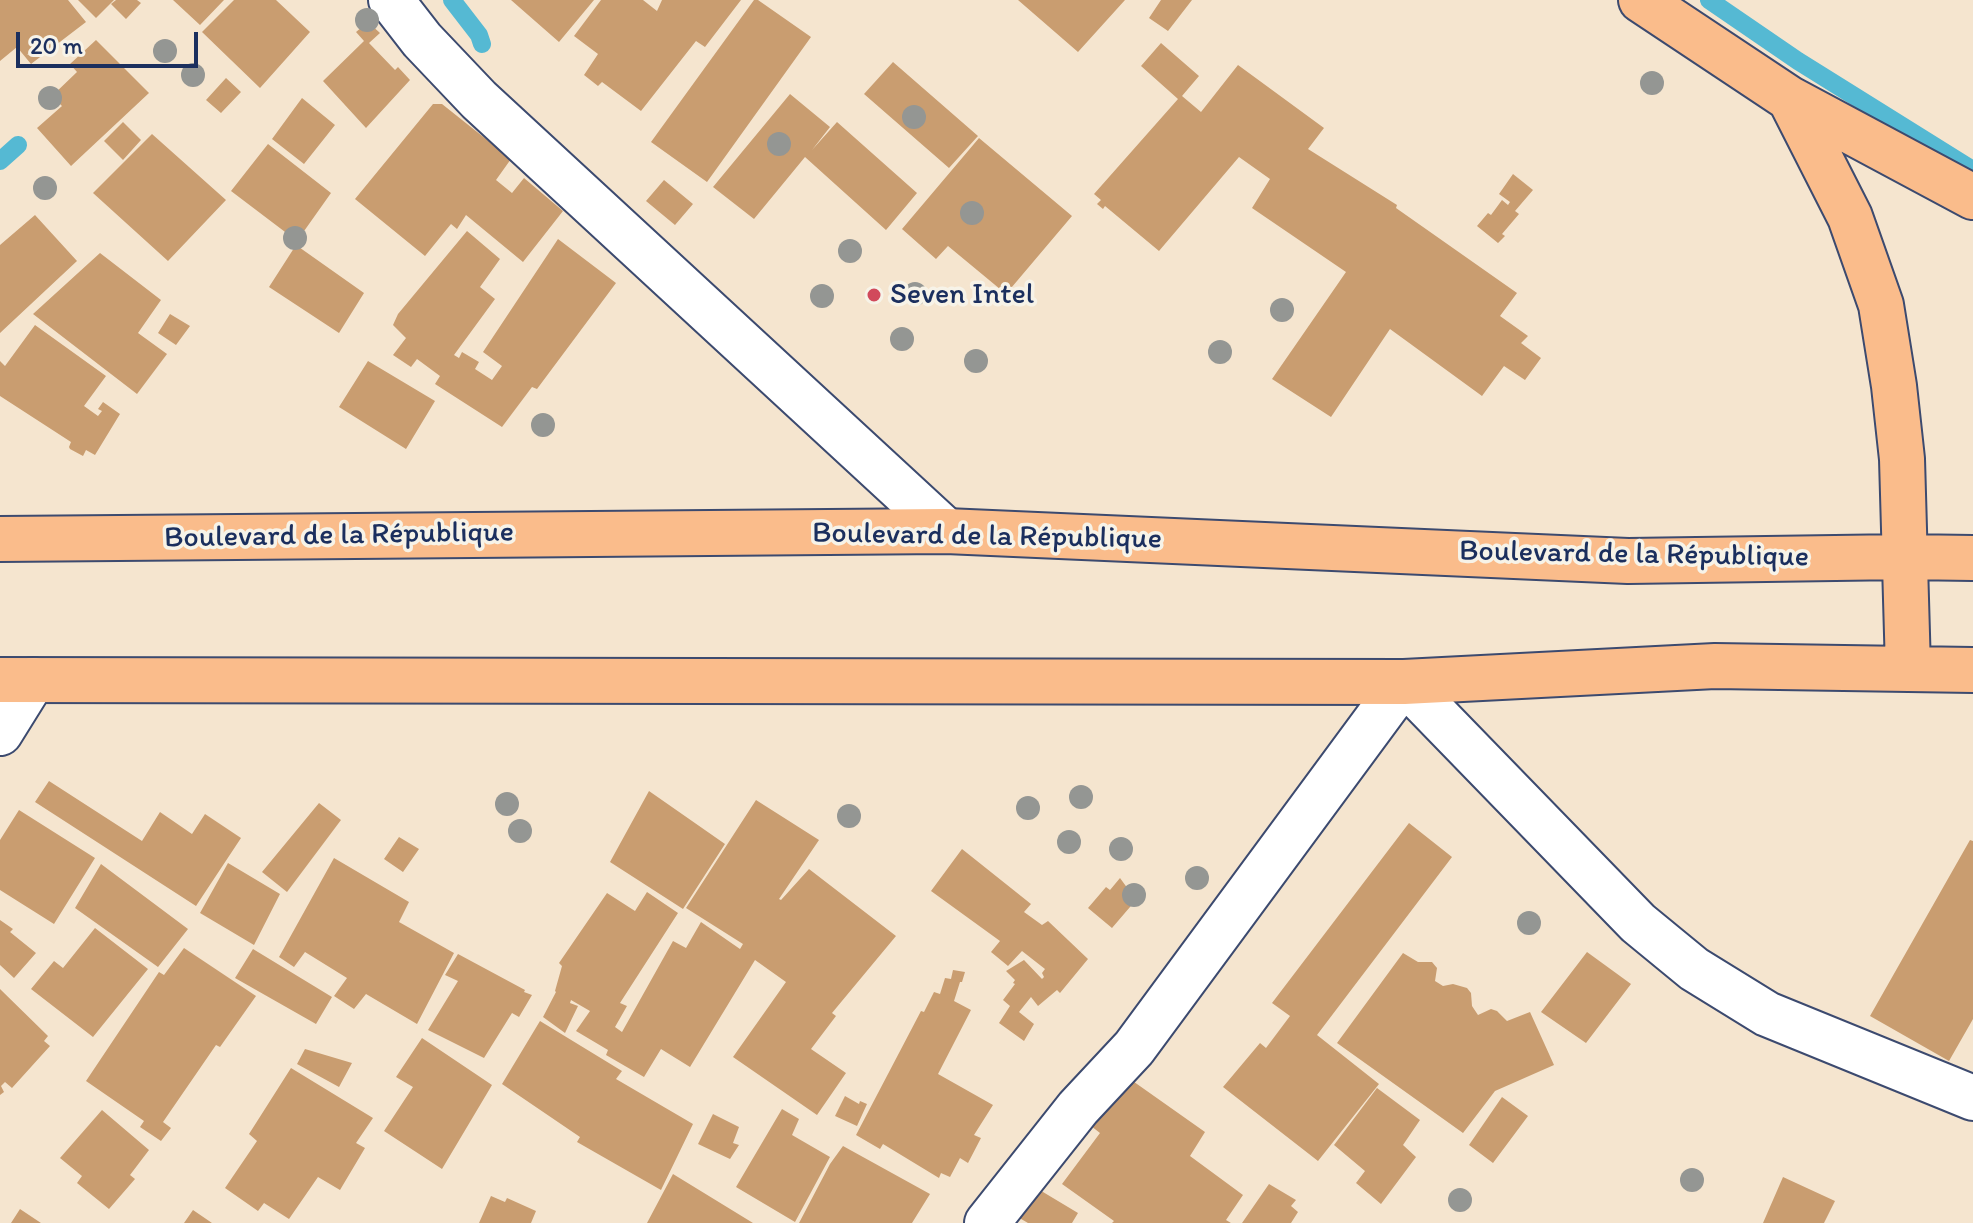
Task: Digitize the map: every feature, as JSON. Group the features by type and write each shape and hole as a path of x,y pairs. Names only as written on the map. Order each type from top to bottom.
{"main road":[{"path":"1641,0 1790,99 1973,197"},
{"path":"1790,99 1850,217 1881,305 1902,459 1908,669"},
{"name":"Boulevard de la République","path":"0,539 946,531 1628,561 1973,558"},
{"path":"17,680 1404,682 1715,666 1973,670"}],"street":[{"path":"391,0 422,40 479,100 946,531"},
{"path":"0,733 17,680"},
{"path":"987,1223 1078,1108 1134,1048 1404,682 1638,923 1694,969 1767,1014 1973,1098"}],"building":[{"path":"0,0 68,0 86,22 31,64 17,47 0,61"},
{"path":"78,0 114,0 96,18"},
{"path":"116,0 137,0 141,3 126,19 111,4"},
{"path":"173,0 224,0 200,25"},
{"path":"234,0 276,0 310,32 260,88 202,32"},
{"path":"511,0 594,0 559,42"},
{"path":"601,0 643,0 657,11 662,0 741,0 705,47 696,41 641,111 602,82 598,86 584,75 598,54 574,36"},
{"path":"754,0 811,37 707,182 651,142"},
{"path":"1018,0 1125,0 1078,52"},
{"path":"1161,0 1192,0 1168,31 1149,18"},
{"path":"368,22 380,33 369,43 395,70 398,67 410,80 366,128 323,81 364,41 356,32"},
{"path":"96,40 149,93 71,166 37,128 62,106 52,96 77,72 70,64"},
{"path":"1161,43 1199,76 1182,96 1201,112 1238,65 1324,128 1308,149 1397,205 1396,208 1517,293 1500,316 1528,336 1521,343 1541,358 1525,380 1504,366 1482,396 1390,329 1331,417 1272,379 1346,272 1252,208 1270,179 1239,157 1159,251 1105,206 1103,209 1097,204 1101,200 1094,194 1178,99 1141,66"},
{"path":"893,62 978,136 949,168 864,94"},
{"path":"226,78 241,92 221,113 206,100"},
{"path":"790,94 830,127 812,150 837,122 917,193 886,230 805,157 754,219 713,187"},
{"path":"302,98 335,125 304,164 272,139"},
{"path":"433,104 442,104 511,159 496,180 512,193 524,178 563,211 523,262 466,215 457,229 451,224 425,256 355,199"},
{"path":"123,122 141,140 123,160 104,141"},
{"path":"152,134 226,200 168,261 93,193"},
{"path":"979,138 1072,216 1006,294 948,246 936,259 902,229"},
{"path":"268,144 331,193 297,241 231,191"},
{"path":"1513,174 1533,190 1515,211 1519,214 1498,243 1477,226 1488,213 1491,215 1502,200 1508,205 1510,202 1499,194"},
{"path":"664,180 693,204 675,225 646,201"},
{"path":"35,215 77,261 0,333 0,245"},
{"path":"467,231 500,259 480,287 495,299 454,355 459,358 462,352 479,362 475,369 492,380 502,366 483,352 558,239 616,283 537,389 532,387 502,427 435,384 440,376 417,359 411,367 393,355 406,338 393,325 398,314"},
{"path":"296,245 364,293 339,333 269,287"},
{"path":"100,253 161,300 138,333 167,354 137,394 33,314"},
{"path":"170,314 190,326 176,345 158,333"},
{"path":"35,325 106,376 84,406 98,416 103,402 120,414 95,455 86,450 83,456 70,449 71,442 0,396 0,361 5,366"},
{"path":"368,361 435,401 406,449 339,407"},
{"path":"49,781 142,841 160,812 192,834 205,814 241,838 196,906 35,802"},
{"path":"649,791 725,844 683,909 610,862"},
{"path":"756,800 819,840 779,899 809,869 896,936 832,1013 836,1016 811,1049 846,1073 817,1115 733,1057 786,982 755,960 690,1067 661,1049 644,1077 606,1055 608,1050 576,1031 590,1011 571,1000 570,1003 578,1006 565,1033 543,1017 556,992 562,966 559,963 607,893 635,911 647,892 678,913 620,1003 627,1006 615,1027 622,1032 673,941 686,948 701,922 740,949 743,944 686,908"},
{"path":"319,803 341,820 287,892 262,872"},
{"path":"19,810 95,858 54,924 0,890 0,840"},
{"path":"1409,823 1452,857 1317,1035 1379,1084 1318,1161 1223,1087 1260,1043 1266,1048 1290,1016 1272,1003"},
{"path":"399,837 419,849 403,872 384,859"},
{"path":"1970,840 1973,841 1973,1019 1949,1061 1870,1016"},
{"path":"962,849 1031,904 1024,912 1042,925 1048,921 1088,959 1060,993 1057,990 1038,1006 1031,997 1019,1012 1034,1024 1024,1041 999,1023 1010,1006 1003,1000 1015,984 1006,971 1024,960 1042,979 1045,969 1022,951 1008,966 991,952 1000,941 931,891"},
{"path":"334,858 409,902 399,922 454,953 417,1024 366,994 354,1009 334,996 347,978 305,952 294,967 279,957"},
{"path":"228,863 280,894 254,945 200,913"},
{"path":"101,864 188,929 158,967 75,908"},
{"path":"1120,878 1136,900 1112,928 1088,908 1106,887 1110,890"},
{"path":"0,920 36,953 14,978 0,965"},
{"path":"95,928 148,969 93,1037 31,989 54,961 63,968"},
{"path":"184,948 256,996 220,1047 216,1045 163,1122 171,1128 161,1141 140,1127 144,1121 86,1081 159,972 164,975"},
{"path":"253,949 332,997 316,1024 235,978"},
{"path":"1587,952 1631,984 1586,1043 1541,1012"},
{"path":"1403,953 1418,962 1432,962 1437,968 1435,981 1443,986 1453,984 1467,988 1478,1015 1491,1009 1507,1021 1530,1012 1554,1065 1495,1091 1463,1133 1337,1043"},
{"path":"458,954 532,995 519,1017 512,1013 484,1058 428,1030 458,981 445,975"},
{"path":"953,970 965,972 954,1001 971,1010 938,1074 993,1105 974,1135 981,1138 968,1163 960,1158 950,1177 941,1173 939,1178 883,1144 880,1149 856,1135 921,1011 924,1012 934,992 940,994 945,978 951,979"},
{"path":"0,989 48,1036 44,1041 50,1046 12,1088 5,1082 1,1086 4,1092 0,1095"},
{"path":"540,1021 622,1071 616,1079 693,1124 661,1190 577,1142 580,1137 502,1084"},
{"path":"422,1038 492,1085 442,1169 384,1131 413,1087 396,1077"},
{"path":"305,1049 352,1063 339,1087 297,1064"},
{"path":"291,1068 373,1118 356,1143 365,1148 340,1190 318,1177 289,1219 264,1203 258,1211 225,1188 257,1141 249,1134"},
{"path":"1120,1072 1205,1132 1190,1156 1243,1195 1226,1220 1231,1223 1112,1223 1114,1221 1062,1184 1100,1133 1082,1119"},
{"path":"1377,1088 1420,1120 1403,1145 1416,1157 1381,1204 1356,1183 1365,1171 1334,1145"},
{"path":"845,1096 859,1104 860,1101 867,1104 857,1126 835,1116"},
{"path":"1502,1097 1528,1116 1493,1163 1469,1145"},
{"path":"782,1109 799,1119 792,1135 830,1157 795,1222 736,1187"},
{"path":"102,1110 149,1150 130,1175 135,1179 109,1209 77,1183 82,1176 60,1158"},
{"path":"713,1114 739,1127 733,1143 739,1145 730,1159 698,1144"},
{"path":"843,1146 930,1194 912,1223 799,1223"},
{"path":"673,1174 753,1223 647,1223"},
{"path":"1783,1177 1835,1201 1824,1223 1763,1223"},
{"path":"1269,1184 1296,1200 1291,1206 1298,1212 1291,1223 1242,1223"},
{"path":"1033,1186 1078,1213 1072,1223 1028,1223 1016,1216"},
{"path":"491,1196 505,1202 507,1198 536,1211 531,1223 479,1223"},
{"path":"20,1209 41,1223 11,1223"},
{"path":"193,1210 212,1223 184,1223"}],"waterway":[{"path":"452,0 479,35 482,44"},
{"path":"1709,0 1798,61 1973,170"},
{"path":"0,161 18,145"}],"place":[{"name":"Seven Intel","path":"874,295"}]}
